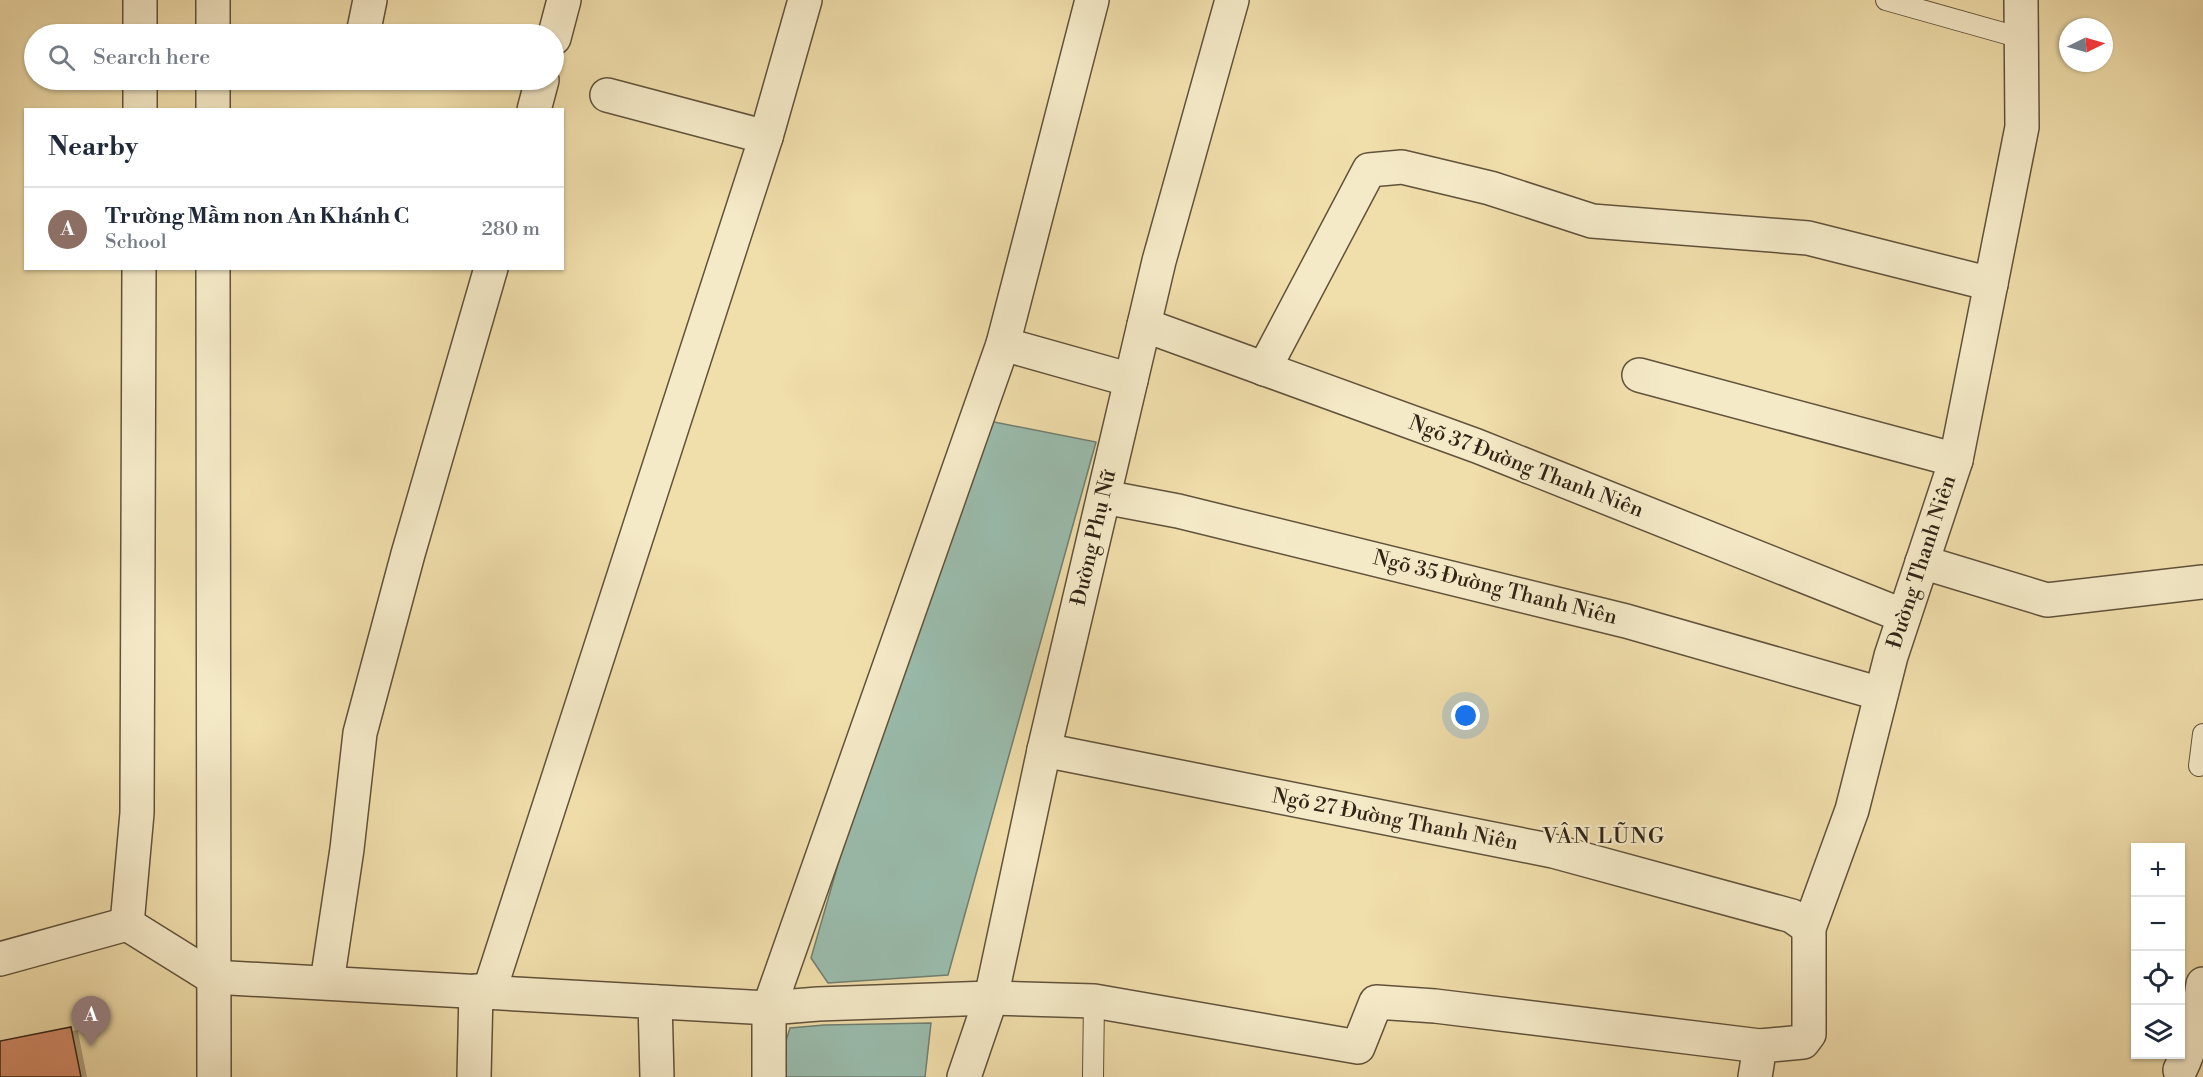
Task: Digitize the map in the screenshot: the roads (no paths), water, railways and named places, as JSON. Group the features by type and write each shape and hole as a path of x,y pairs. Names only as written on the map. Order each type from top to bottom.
{"street":[{"path":"140,0 140,24"},
{"path":"213,0 213,24"},
{"path":"365,24 370,0"},
{"path":"558,24 564,0"},
{"path":"474,1077 482,991 766,138 805,0"},
{"path":"769,1077 769,1008 1003,344 1092,0"},
{"name":"Đường Phụ Nữ","path":"964,1077 991,998 1044,750 1159,261 1232,0"},
{"name":"Đường Thanh Niên","path":"1094,1002 1358,1047 1376,1002 1435,1006 1757,1062 1803,1042 1809,1034 1809,928 1852,810 1881,694 1904,616 1956,460 2022,127 2021,0"},
{"path":"140,90 140,108"},
{"path":"213,90 213,108"},
{"path":"535,108 539,90"},
{"path":"607,95 766,138"},
{"path":"1264,369 1369,170 1402,167 1490,188 1592,221 1808,238 1990,285"},
{"path":"127,924 137,813 139,270"},
{"path":"213,270 212,977 214,1077"},
{"path":"327,982 347,849 360,733 408,554 490,270"},
{"name":"Ngõ 37 Đường Thanh Niên","path":"1144,325 1477,446 1904,616"},
{"path":"1003,344 1131,380"},
{"path":"1639,375 1956,460"},
{"name":"Ngõ 35 Đường Thanh Niên","path":"1104,497 1213,519 1614,618 1881,694"},
{"path":"1922,562 2047,600 2203,582"},
{"name":"Ngõ 27 Đường Thanh Niên","path":"1044,750 1553,851 1792,916 1809,928"},
{"path":"0,959 127,924 212,977 769,1008 991,998 1094,1002"},
{"path":"2180,1070 2186,1058 2200,1006 2203,984"},
{"path":"655,1002 657,1077"}],"lane":[{"path":"1886,0 2021,38"},
{"path":"2199,766 2203,734"},
{"path":"1093,1077 1094,1002"}],"place":[{"name":"Trường Mầm non An Khánh C","path":"91,1046"}],"district":[{"name":"VÂN LŨNG","path":"1604,836"}]}
